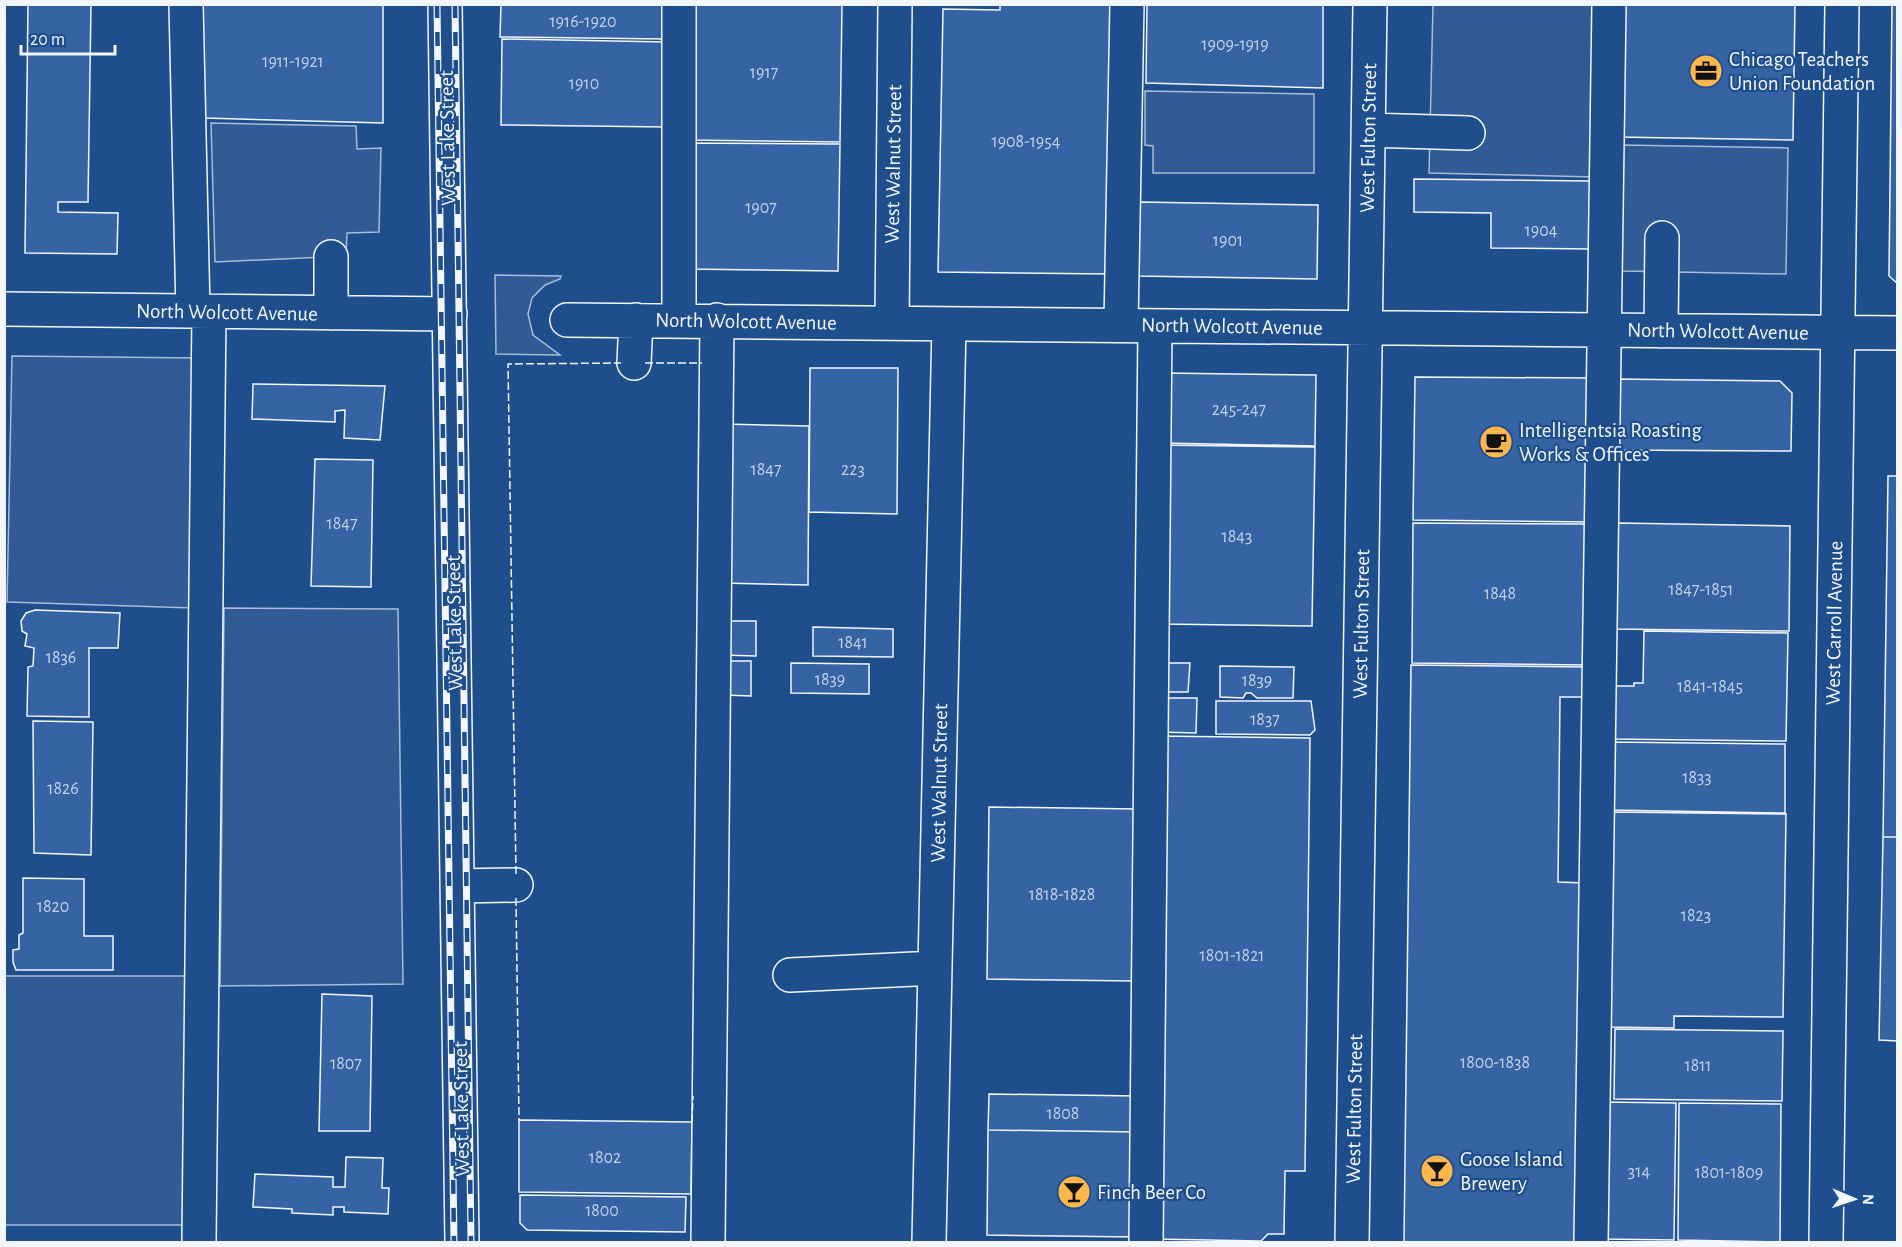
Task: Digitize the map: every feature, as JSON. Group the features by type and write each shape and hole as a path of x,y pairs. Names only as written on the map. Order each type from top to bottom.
{"street":[{"path":"186,4 201,311 199,1242"},
{"name":"West Lake Street","path":"446,4 462,1242"},
{"path":"679,4 679,321"},
{"name":"West Walnut Street","path":"892,323 895,4"},
{"path":"1121,325 1127,4"},
{"name":"West Fulton Street","path":"1352,1242 1370,4"},
{"path":"1591,1242 1609,4"},
{"name":"West Carroll Avenue","path":"1826,1242 1842,4"},
{"path":"1368,130 1468,132"},
{"path":"1660,331 1662,238"},
{"path":"331,257 331,314"},
{"name":"North Wolcott Avenue","path":"4,309 450,314"},
{"name":"North Wolcott Avenue","path":"567,320 1898,333"},
{"path":"634,363 636,320"},
{"path":"708,1242 717,320"},
{"name":"West Walnut Street","path":"929,1242 948,324"},
{"path":"1146,1242 1155,326"},
{"path":"458,886 516,885"},
{"path":"790,975 935,968"}],"shaded area":[{"path":"1433,5 1599,5 1595,177 1429,173"},
{"path":"1145,91 1314,94 1314,173 1153,173 1153,146 1145,145"},
{"path":"211,123 356,126 357,149 381,148 379,232 347,233 346,256 215,262"},
{"path":"1623,145 1788,148 1786,274 1621,271"},
{"path":"495,275 561,276 560,279 545,285 532,298 528,314 533,335 560,355 496,354"},
{"path":"12,356 198,358 193,608 7,602"},
{"path":"224,608 398,609 403,984 220,986"},
{"path":"4,976 189,976 184,1225 5,1225"}],"building":[{"path":"28,4 91,4 88,202 58,202 58,212 118,213 117,254 25,253"},
{"path":"203,4 383,4 383,123 204,118"},
{"path":"501,4 666,4 665,39 500,37"},
{"path":"687,4 842,4 840,142 686,140"},
{"path":"1000,4 1114,4 1110,274 938,272 943,9 1000,10"},
{"path":"1147,4 1323,4 1323,88 1146,83"},
{"name":"Chicago Teachers Union Foundation","path":"1618,4 1795,4 1793,140 1616,137"},
{"path":"1892,4 1898,4 1898,284 1889,276"},
{"path":"502,39 667,42 666,127 501,125"},
{"path":"684,143 840,144 838,271 684,269"},
{"path":"1414,179 1592,181 1591,249 1491,248 1491,213 1414,212"},
{"path":"1139,202 1318,205 1317,279 1137,276"},
{"path":"810,368 898,368 897,514 809,512"},
{"path":"1163,373 1316,375 1315,446 1162,443"},
{"path":"1415,377 1591,378 1590,522 1413,520"},
{"path":"1614,379 1780,381 1792,393 1791,451 1613,450"},
{"path":"253,384 385,386 380,440 344,438 345,410 335,411 335,422 252,419"},
{"path":"724,424 809,426 808,585 722,583"},
{"path":"1161,445 1315,447 1312,626 1159,624"},
{"path":"315,459 373,460 371,587 311,586"},
{"path":"1888,476 1898,476 1898,837 1883,837"},
{"path":"1413,523 1589,524 1588,665 1412,663"},
{"path":"1618,523 1790,526 1789,631 1612,629"},
{"path":"35,610 120,613 118,648 89,648 89,717 27,716 28,667 33,666 34,648 25,646 27,634 22,631 21,621 26,613"},
{"path":"721,621 756,621 756,656 721,655"},
{"path":"813,627 893,629 893,657 813,656"},
{"path":"1644,631 1788,633 1786,741 1608,739 1609,686 1634,686 1634,683 1643,683"},
{"path":"723,661 751,661 751,696 725,695"},
{"path":"791,663 869,664 869,694 791,693"},
{"path":"1164,663 1190,663 1188,692 1164,692"},
{"path":"1411,665 1588,667 1587,697 1560,697 1558,882 1585,883 1581,1242 1404,1242"},
{"path":"1220,666 1294,667 1293,698 1257,698 1251,693 1246,693 1243,698 1220,697"},
{"path":"1158,698 1197,698 1196,733 1158,732"},
{"path":"1216,701 1311,701 1315,730 1310,735 1216,734"},
{"path":"33,721 93,722 91,855 34,853"},
{"path":"1160,736 1310,738 1305,1171 1285,1171 1284,1234 1268,1234 1261,1241 1154,1239"},
{"path":"1609,742 1785,744 1785,813 1608,810"},
{"path":"989,807 1137,809 1135,981 987,979"},
{"path":"1609,812 1786,814 1783,1017 1674,1016 1674,1028 1606,1027"},
{"path":"1883,837 1898,837 1898,1041 1879,1040"},
{"path":"23,878 84,879 84,936 113,936 113,970 16,970 13,950 19,949 19,935 23,933"},
{"path":"322,994 372,996 370,1131 319,1131"},
{"path":"1615,1029 1783,1031 1782,1101 1614,1099"},
{"path":"989,1094 1138,1096 1138,1132 988,1130"},
{"path":"1605,1102 1676,1103 1674,1240 1602,1239"},
{"path":"1679,1103 1781,1104 1780,1242 1678,1240"},
{"path":"519,1120 692,1122 691,1194 519,1192"},
{"path":"988,1130 1138,1132 1136,1237 987,1235"},
{"path":"346,1157 383,1158 382,1188 389,1188 388,1214 344,1212 344,1207 333,1207 333,1215 292,1213 292,1209 253,1207 255,1174 333,1177 333,1187 345,1187"},
{"path":"520,1195 686,1197 685,1232 527,1230 520,1223"}],"railway":[{"path":"437,4 454,1242"},
{"path":"455,4 471,1242"}],"fence":[{"path":"516,874 508,364 621,363"},
{"path":"645,363 702,363"},
{"path":"516,898 519,1120"},
{"path":"692,1122 693,1096"}],"place":[{"name":"Chicago Teachers Union Foundation","path":"1706,71"},
{"name":"Intelligentsia Roasting Works & Offices","path":"1496,442"},
{"name":"Goose Island Brewery","path":"1437,1171"},
{"name":"Finch Beer Co","path":"1074,1192"}]}
